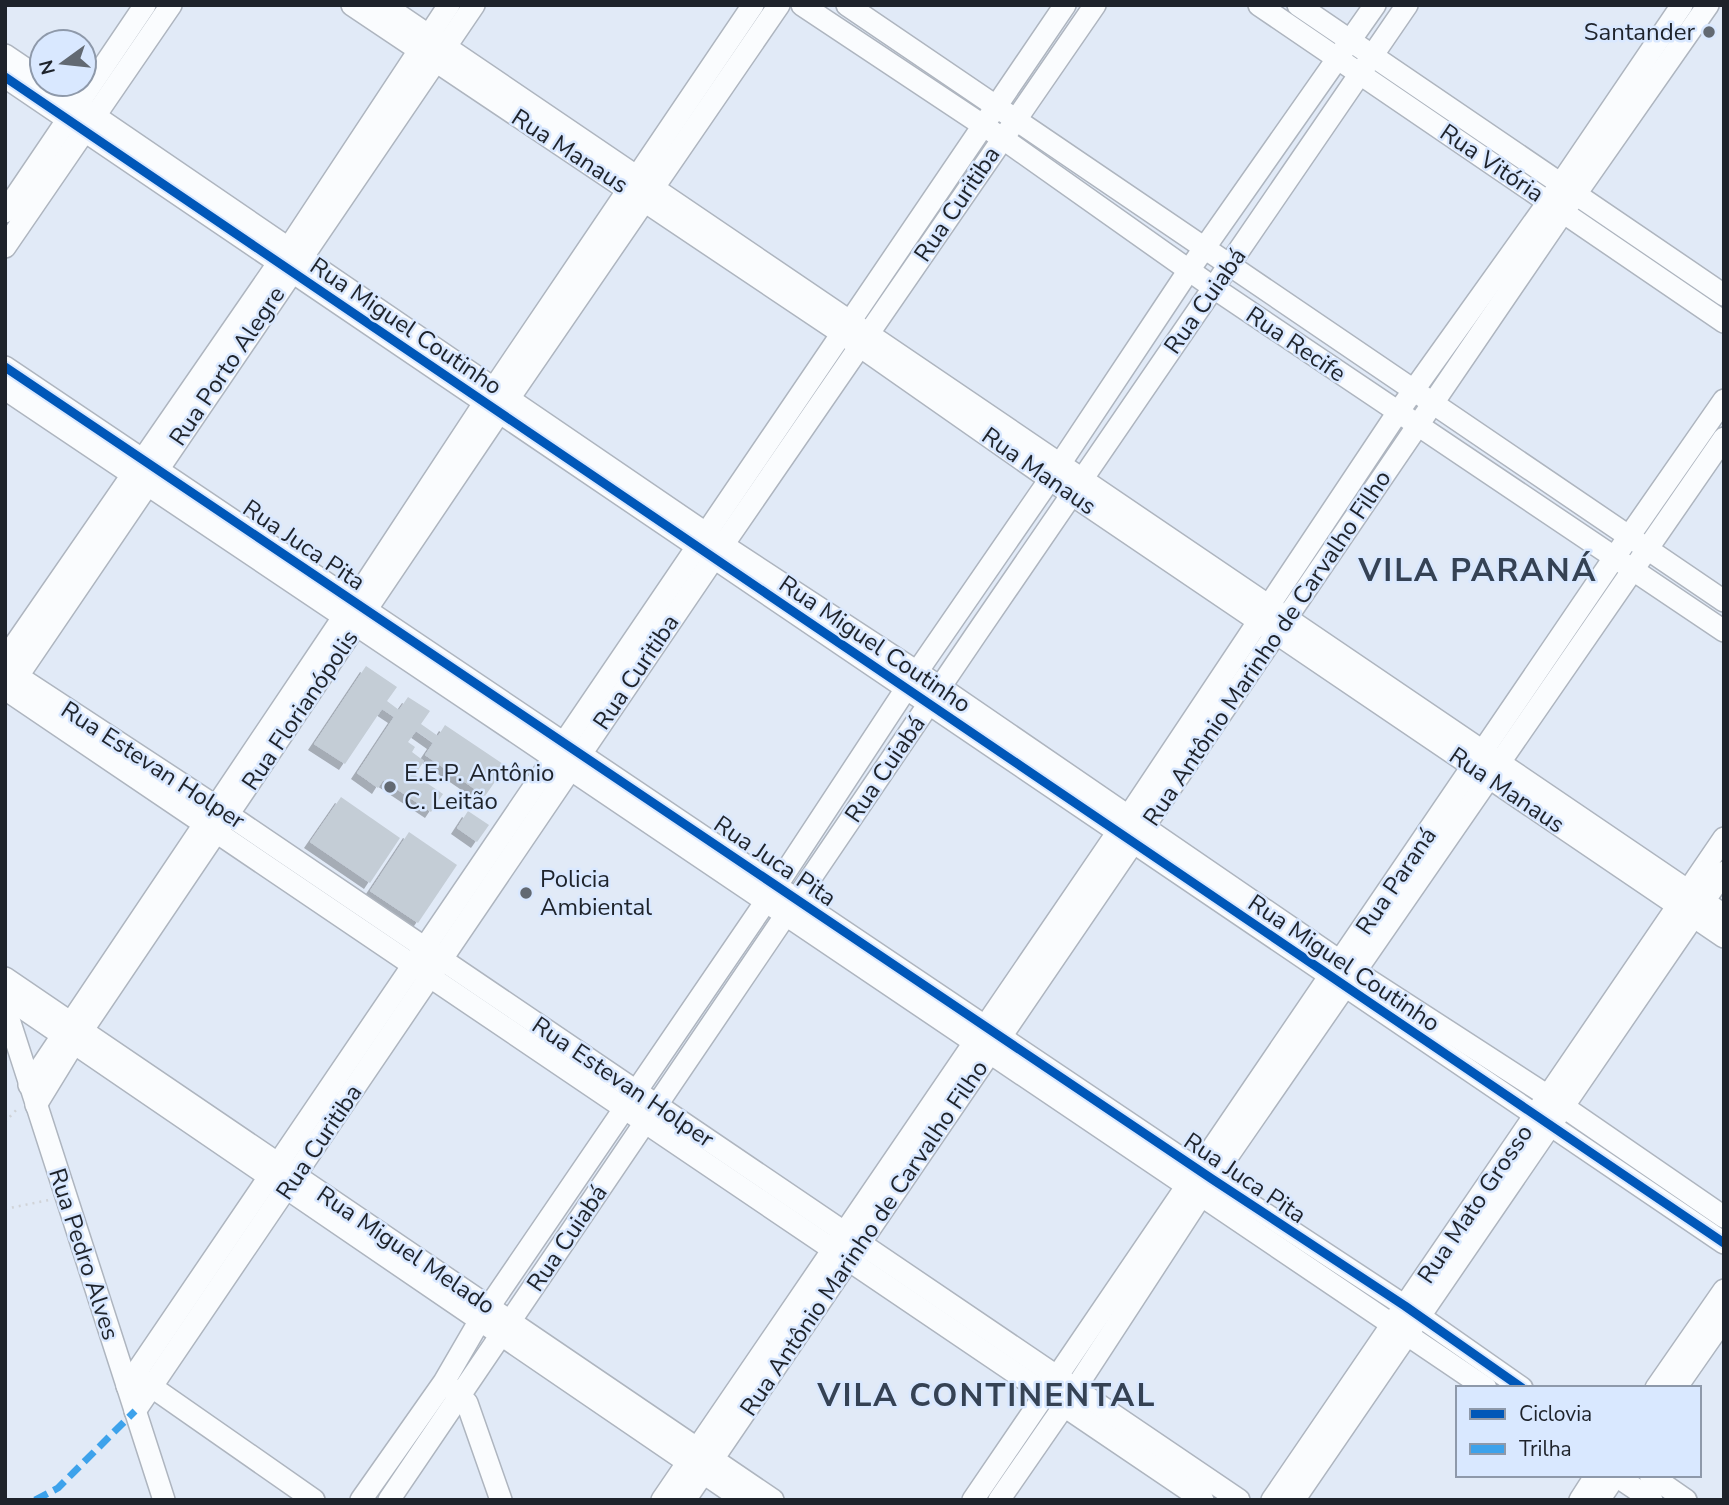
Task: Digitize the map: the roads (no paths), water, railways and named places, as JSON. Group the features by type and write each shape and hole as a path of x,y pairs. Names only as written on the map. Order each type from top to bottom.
{"street":[{"path":"5,247 145,5"},
{"path":"5,212 171,5"},
{"name":"Rua Manaus","path":"352,5 432,48 642,189 1691,903 1724,937"},
{"name":"Rua Manaus","path":"384,5 432,48"},
{"name":"Rua Porto Alegre","path":"432,48 449,5"},
{"name":"Rua Porto Alegre","path":"8,679 432,48 474,5"},
{"name":"Rua Florianópolis","path":"642,189 754,5"},
{"name":"Rua Florianópolis","path":"33,1095 72,1033 642,189 779,5"},
{"name":"Rua Recife","path":"802,5 1002,138 1214,288 1724,631"},
{"name":"Rua Recife","path":"847,5 1724,601"},
{"name":"Rua Curitiba","path":"164,1500 135,1412 138,1383 283,1176 710,545 845,327 1065,5"},
{"name":"Rua Curitiba","path":"710,545 863,340 1095,5"},
{"name":"Rua Vitória","path":"1259,5 1359,75 1724,295"},
{"name":"Rua Vitória","path":"1298,5 1372,56 1724,322"},
{"name":"Rua Cuiabá","path":"389,1500 452,1389 485,1314 771,894 911,680 1055,472 1189,270 1375,5"},
{"name":"Rua Cuiabá","path":"361,1500 506,1328 1076,486 1407,5"},
{"name":"Rua Antônio Marinho de Carvalho Filho","path":"1272,619 1419,425 1682,5"},
{"name":"Rua Antônio Marinho de Carvalho Filho","path":"662,1500 701,1461 1131,830 1272,619 1398,412 1708,5"},
{"path":"1719,5 1724,9"},
{"path":"5,55 28,71"},
{"name":"Rua Miguel Coutinho","path":"5,77 81,119 934,695 1343,974 1543,1121 1724,1244"},
{"name":"Rua Miguel Coutinho","path":"61,98 81,119"},
{"name":"Rua Juca Pita","path":"5,367 145,472"},
{"name":"Rua Juca Pita","path":"5,388 145,472 988,1039 1200,1183 1400,1330 1483,1386"},
{"name":"Rua Paraná","path":"973,1500 1052,1385 1200,1183 1486,765 1614,558 1724,400"},
{"name":"Rua Paraná","path":"1486,765 1634,571 1724,438"},
{"name":"Rua Estevan Holper","path":"8,679 1052,1385 1239,1500"},
{"name":"Rua Mato Grosso","path":"1294,1500 1412,1311 1691,903 1724,838"},
{"name":"Rua Mato Grosso","path":"1691,903 1724,872"},
{"name":"Rua Manaus","path":"1691,903 1724,915"},
{"name":"Rua Miguel Coutinho","path":"1343,974 1556,1102 1724,1217"},
{"name":"Rua Miguel Melado","path":"5,978 72,1033"},
{"name":"Rua Miguel Melado","path":"5,996 72,1033 701,1461 773,1500"},
{"name":"Rua Pedro Alves","path":"5,1007 66,1196 138,1383"},
{"name":"Rua Juca Pita","path":"1200,1183 1412,1311 1519,1386"},
{"name":"Rua Paraná","path":"999,1500 1070,1397 1200,1183"},
{"path":"1657,1386 1724,1290"},
{"path":"1677,1386 1724,1319"},
{"name":"Rua Mato Grosso","path":"1272,1500 1400,1330"},
{"path":"138,1383 314,1500"},
{"path":"452,1389 467,1403 501,1500"},
{"name":"Rua Estevan Holper","path":"1070,1397 1203,1500"},
{"name":"Rua Antônio Marinho de Carvalho Filho","path":"685,1500 701,1461"},
{"name":"Rua Miguel Melado","path":"701,1461 743,1500"},
{"path":"1580,1500 1595,1477"},
{"path":"1599,1500 1615,1477"},
{"path":"1619,1477 1652,1500"},
{"path":"1653,1477 1686,1500"}],"place":[{"name":"Santander","path":"1709,32"},
{"name":"E.E.P. Antônio C. Leitão","path":"390,787"},
{"name":"Policia Ambiental","path":"526,893"}],"district":[{"name":"VILA PARANÁ","path":"1478,570"},
{"name":"VILA CONTINENTAL","path":"987,1395"}]}
